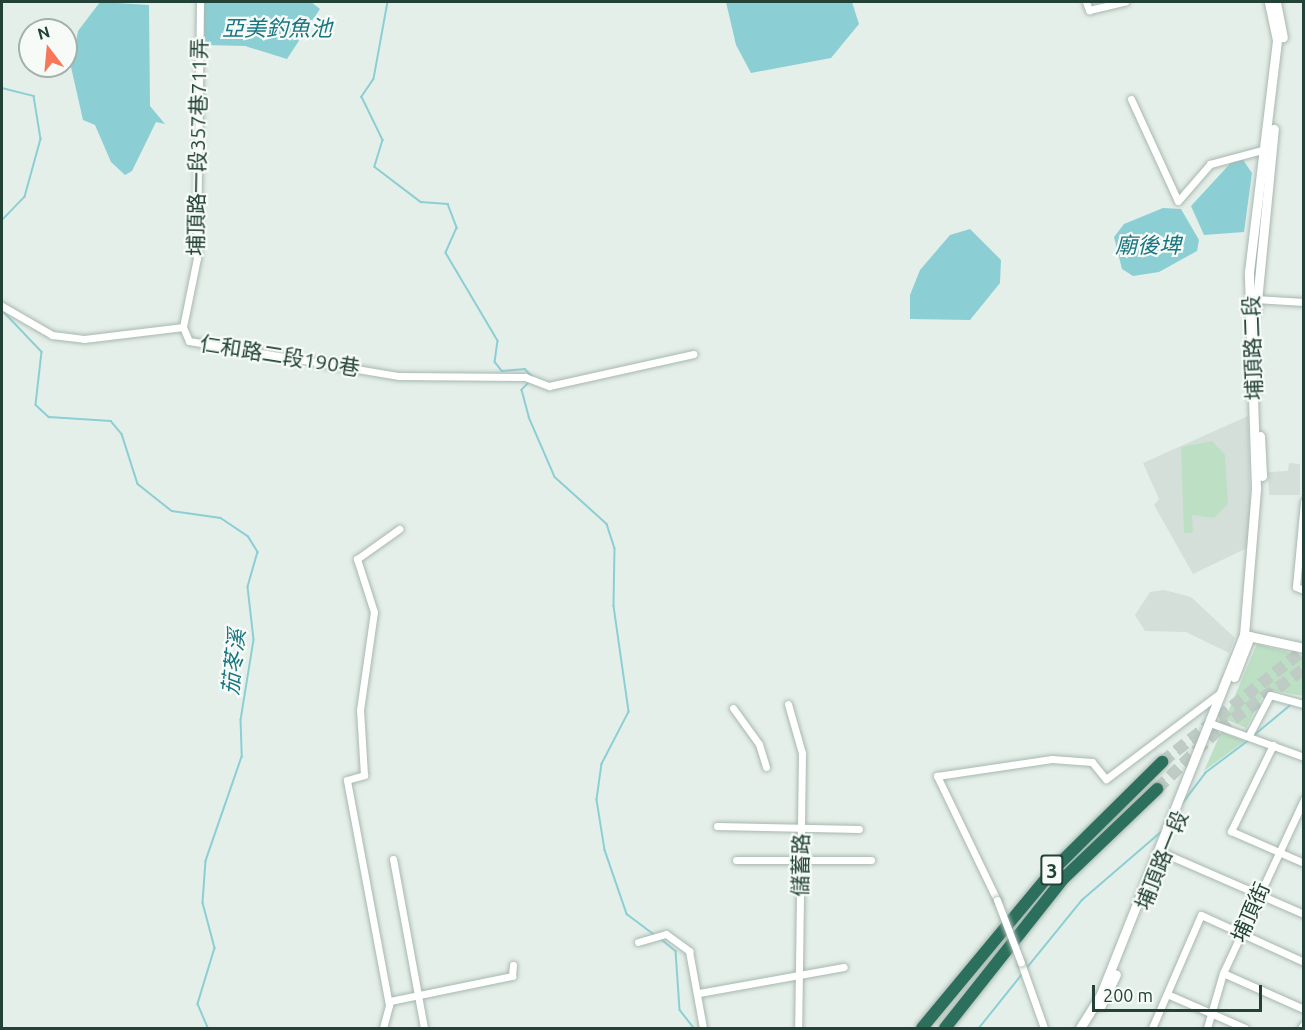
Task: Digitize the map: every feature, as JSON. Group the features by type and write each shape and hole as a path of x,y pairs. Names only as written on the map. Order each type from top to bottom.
{"highway":[{"name":"3","path":"945,1029 1064,878 1162,762"},
{"name":"3","path":"922,1029 1042,882 1130,802 1157,789"}],"street":[{"name":"埔頂路一段357巷711弄","path":"183,327 197,258 200,2"},
{"path":"1086,2 1089,10 1125,2"},
{"name":"埔頂路二段","path":"1226,690 1247,636 1262,519 1253,299 1277,40 1269,2"},
{"name":"埔頂路二段","path":"1253,299 1282,40 1276,2"},
{"path":"1131,99 1178,201 1210,164 1266,149"},
{"path":"1253,299 1304,302"},
{"name":"仁和路二段190巷","path":"5,308 52,335 84,339 183,327 189,341 309,363 399,376 568,382 693,354"},
{"path":"1304,502 1296,587 1304,590"},
{"path":"383,1029 389,1005 347,780 363,775 360,710 374,612 357,560 399,529"},
{"path":"1247,636 1304,648"},
{"path":"1044,1029 997,900 937,776 1052,759 1092,762 1106,778 1226,690"},
{"name":"埔頂路一段","path":"1080,1029 1101,994 1226,690"},
{"path":"1249,735 1270,695 1304,704"},
{"name":"儲蓄路","path":"788,704 802,753 798,1029"},
{"path":"733,708 759,744 766,766"},
{"path":"1213,724 1249,735 1304,757"},
{"path":"1273,745 1231,831 1304,862"},
{"name":"埔頂街","path":"1206,1029 1222,973 1257,893 1301,811 1304,800"},
{"path":"717,826 859,829"},
{"path":"1161,852 1304,914"},
{"name":"埔頂路一段","path":"1087,1029 1108,994 1161,852"},
{"path":"736,860 800,857 871,860"},
{"path":"393,859 424,1029"},
{"path":"1152,1029 1201,915 1304,962"},
{"path":"638,942 666,934 682,944 691,955 699,993 703,1029"},
{"path":"389,1005 419,995 512,976 513,964"},
{"path":"699,993 799,971 844,967"},
{"path":"1222,973 1304,1009"},
{"path":"1167,994 1245,1029"},
{"path":"1301,1029 1304,1024"}],"shaded area":[{"path":"1248,416 1251,546 1193,574 1154,505 1159,499 1143,463"},
{"path":"1289,463 1300,464 1300,495 1269,495 1268,472 1288,471"},
{"path":"1164,590 1191,597 1235,638 1229,653 1186,632 1145,631 1135,615 1150,592"}],"green space":[{"path":"1212,441 1225,455 1228,504 1214,518 1192,515 1193,533 1184,533 1181,447"},
{"path":"1257,644 1303,656 1303,696 1266,689 1246,728 1225,719"},
{"path":"1221,732 1245,741 1204,771"}],"water":[{"path":"100,2 149,5 150,106 165,124 156,122 132,171 125,175 111,162 95,125 83,120 73,78 78,78 78,31"},
{"name":"亞美釣魚池","path":"202,2 311,2 320,9 287,59 245,46 205,45"},
{"path":"726,2 852,2 859,24 831,58 751,73 736,45"},
{"name":"廟後埤","path":"1239,154 1252,173 1244,232 1204,235 1191,206"},
{"name":"廟後埤","path":"1163,208 1181,209 1199,240 1197,251 1159,272 1133,276 1122,269 1114,237 1124,224"},
{"path":"970,229 1001,260 1000,283 970,320 910,319 910,295 920,270 950,235"}],"waterway":[{"path":"388,2 374,79 362,97 383,140 375,167 421,202 448,204 457,228 446,253 498,341 495,362 502,371 525,369 534,378"},
{"name":"茄苳溪","path":"2,88 34,96 41,139 25,197 2,221"},
{"name":"茄苳溪","path":"2,310 42,352 36,405 49,417 111,421 122,434 138,484 172,511 221,518 248,536 258,552 248,587 254,640 241,720 242,757 206,861 203,903 215,948 198,1004 208,1028"},
{"path":"531,381 522,390 529,417 555,477 607,524 615,548 614,606 629,712 602,764 597,800 605,850 627,914 654,934"},
{"path":"1253,736 1293,703"},
{"path":"1182,804 1205,773 1249,740"},
{"path":"1026,969 1082,900 1161,832"},
{"path":"661,939 676,951 680,1010 694,1028"},
{"path":"979,1028 1023,973"}],"tunnel":[{"path":"1162,762 1304,650"},
{"path":"1157,789 1219,729 1304,669"}]}
